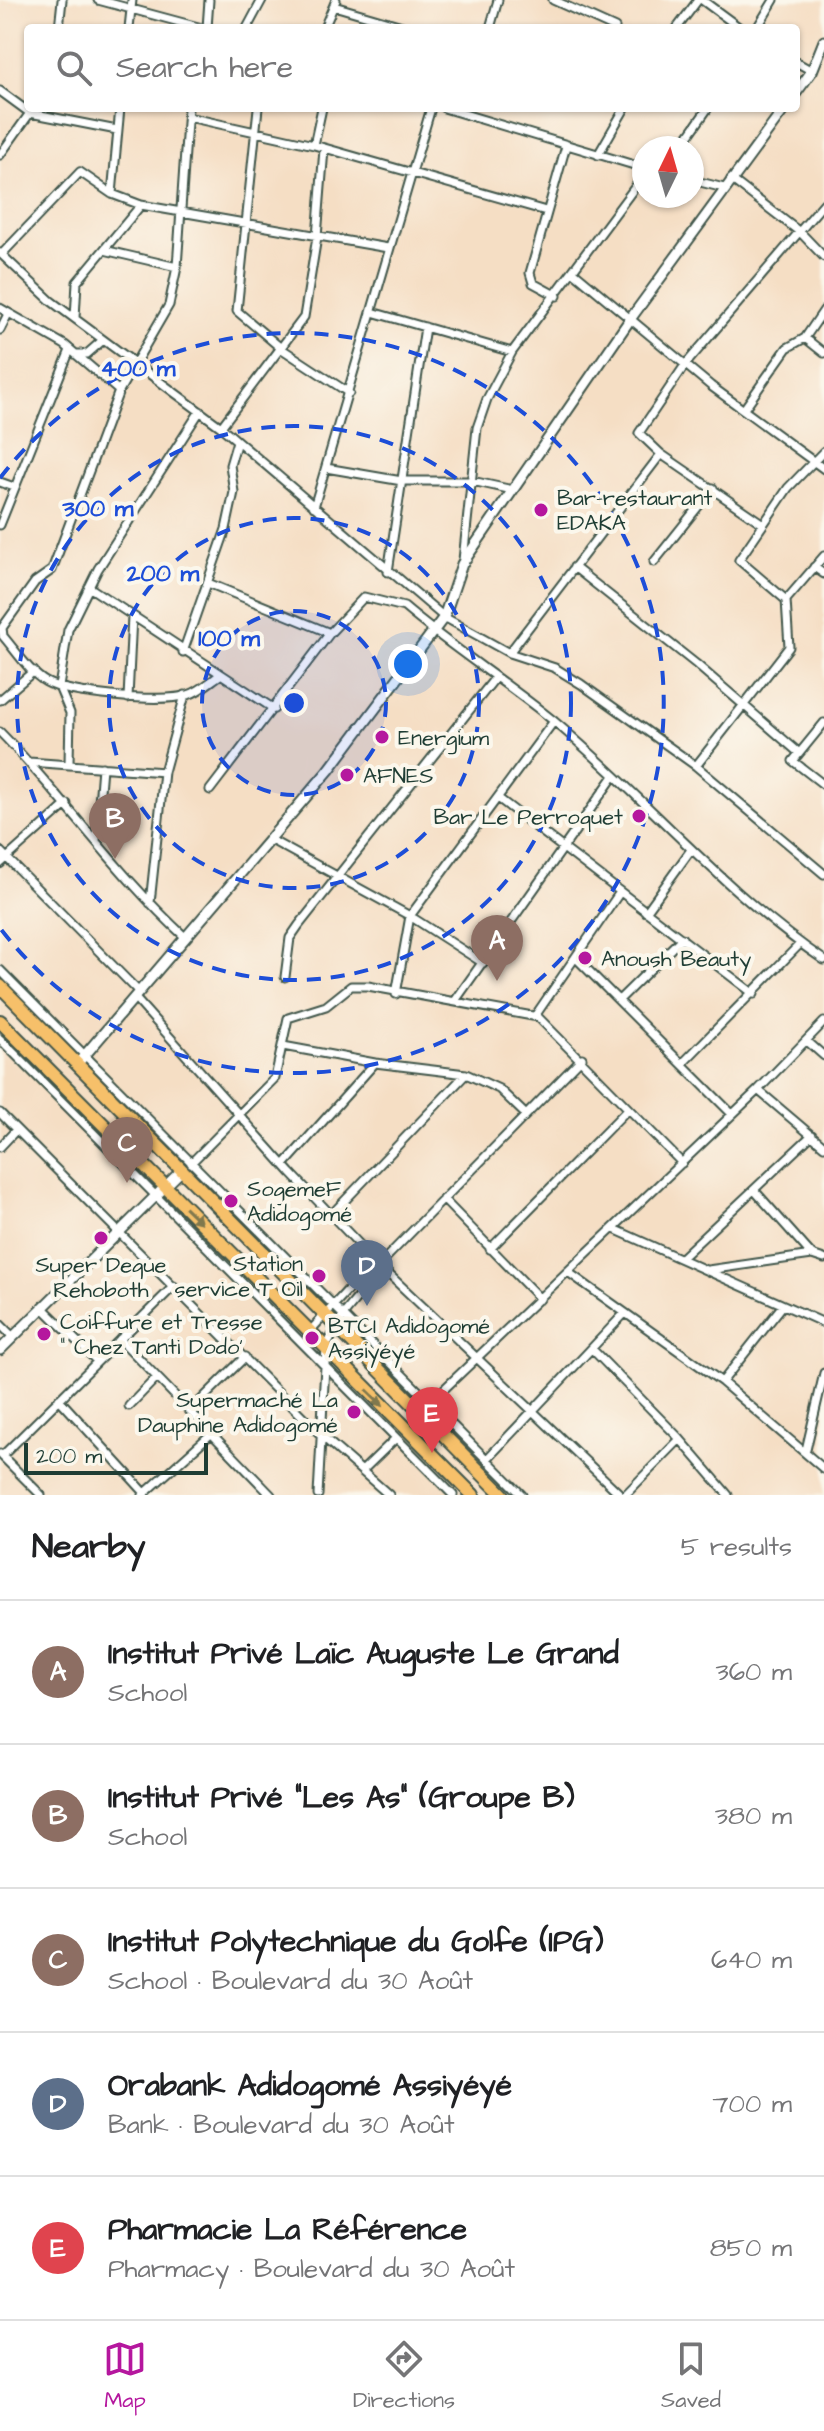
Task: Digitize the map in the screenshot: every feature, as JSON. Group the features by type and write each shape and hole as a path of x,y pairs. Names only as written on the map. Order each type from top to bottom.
{"highway":[{"path":"0,986 330,1309 339,1327 503,1495"},
{"path":"0,1021 62,1082 159,1190 311,1330 473,1495"},
{"path":"62,1082 77,1083 80,1061"},
{"path":"62,1082 60,1065 80,1061"},
{"path":"404,1426 405,1411 420,1412"}],"street":[{"path":"59,24 62,0"},
{"path":"98,0 132,4 189,24"},
{"path":"201,24 209,0"},
{"path":"249,24 262,0"},
{"path":"491,24 498,0"},
{"path":"553,0 569,2 608,24"},
{"path":"680,24 700,0 734,24"},
{"path":"759,24 774,0"},
{"path":"326,24 335,3 397,24"},
{"path":"130,24 132,4"},
{"path":"800,88 812,71 824,41"},
{"path":"800,64 812,71"},
{"path":"0,91 24,109"},
{"path":"48,118 49,112"},
{"path":"112,194 119,112"},
{"path":"220,675 185,695 128,698 59,687 34,671 3,636 2,628 35,582 52,570 119,391 133,362 169,305 177,267 188,112 546,211"},
{"path":"258,112 237,311 282,349 349,393"},
{"path":"314,145 321,112"},
{"path":"314,507 430,112"},
{"path":"466,112 632,165"},
{"path":"598,155 623,112"},
{"path":"688,136 705,112"},
{"path":"462,564 631,318 782,112"},
{"path":"0,155 30,113 117,130"},
{"path":"557,296 539,288 530,279 566,146"},
{"path":"221,427 304,317 317,237 324,149"},
{"path":"388,248 141,205 112,194 78,173 1,254 33,287 221,427 444,617 509,653 555,668 581,684 696,766 824,874"},
{"path":"731,179 801,233 824,257"},
{"path":"704,183 724,188"},
{"path":"0,970 80,1061 329,770 444,617 462,564 478,420 512,352 575,273 632,192"},
{"path":"763,524 661,454 639,433 685,365 824,203"},
{"path":"75,318 77,282 141,205"},
{"path":"104,250 177,267"},
{"path":"575,273 685,365 824,469"},
{"path":"0,308 72,352 119,391"},
{"path":"744,409 787,348 805,338 824,310"},
{"path":"372,312 512,352"},
{"path":"0,330 8,314"},
{"path":"388,572 425,327"},
{"path":"805,338 824,353"},
{"path":"72,352 87,354 103,340"},
{"path":"0,525 72,352"},
{"path":"69,763 70,713 59,687 68,630 89,587 200,411"},
{"path":"183,652 234,496 229,474 237,441"},
{"path":"786,600 739,560 788,488 824,451"},
{"path":"509,653 661,454"},
{"path":"326,468 402,481 472,481 513,490"},
{"path":"0,482 14,487"},
{"path":"654,562 713,488"},
{"path":"696,766 746,706 789,647 786,600 824,556"},
{"path":"574,567 798,752"},
{"path":"814,567 824,574"},
{"path":"208,583 330,633"},
{"path":"89,587 183,652 274,709"},
{"path":"210,790 330,633 367,596 404,607 554,721 690,851 800,944 824,960"},
{"path":"128,698 132,616"},
{"path":"0,700 34,671"},
{"path":"285,977 290,938 336,875 495,678"},
{"path":"150,903 164,772 185,695"},
{"path":"396,994 410,916 554,721"},
{"path":"824,723 793,761 824,785"},
{"path":"0,732 67,804 150,903 185,937"},
{"path":"29,762 164,772"},
{"path":"96,841 102,767"},
{"path":"455,1001 614,776"},
{"path":"498,798 754,994"},
{"path":"67,804 2,858 137,994 284,1165 379,1265 530,1411 623,1495 680,1439"},
{"path":"271,840 410,916 483,963"},
{"path":"646,912 690,851"},
{"path":"535,1016 620,892"},
{"path":"619,1000 682,938"},
{"path":"682,1064 800,944"},
{"path":"576,958 732,1114"},
{"path":"0,1350 275,1078 288,1018 326,1006 346,988 368,986 396,994 535,1016 582,1058 682,1163"},
{"path":"420,1412 758,1090 824,1022"},
{"path":"0,1039 159,1190 322,1365 453,1495"},
{"path":"807,1041 824,1056"},
{"path":"283,1046 375,1063 466,1074 499,1089 525,1114"},
{"path":"311,1330 365,1271 379,1265 582,1058"},
{"path":"284,1165 375,1063"},
{"path":"331,1215 466,1074"},
{"path":"758,1090 824,1146"},
{"path":"490,1249 628,1109"},
{"path":"0,1113 322,1436 389,1495"},
{"path":"0,1147 16,1130"},
{"path":"681,1258 812,1135"},
{"path":"755,1191 812,1255"},
{"path":"443,1199 540,1299"},
{"path":"614,1229 824,1323"},
{"path":"706,1270 812,1255 824,1259"},
{"path":"318,1495 322,1365 326,1347 344,1314 378,1273 379,1265"},
{"path":"568,1272 722,1382 806,1450 824,1469"},
{"path":"41,1495 1,1455 174,1286"},
{"path":"722,1382 783,1305"},
{"path":"43,1308 97,1361"},
{"path":"330,1309 344,1314 522,1495"},
{"path":"487,1459 624,1314"},
{"path":"0,1324 13,1337"},
{"path":"120,1339 191,1410 265,1493"},
{"path":"592,1349 680,1439 728,1495"},
{"path":"191,1410 245,1357"},
{"path":"806,1450 824,1373"},
{"path":"129,1406 157,1377"},
{"path":"59,1399 144,1494 212,1433"},
{"path":"363,1470 395,1439"}],"place":[{"name":"Bar-restaurant EDAKA","path":"541,510"},
{"name":"Energium","path":"382,737"},
{"name":"AFNES","path":"347,775"},
{"name":"Bar Le Perroquet","path":"639,816"},
{"name":"Institut Privé \"Les As\" (Groupe B)","path":"115,859"},
{"name":"Anoush Beauty","path":"585,958"},
{"name":"Institut Privé Laïc Auguste Le Grand","path":"497,981"},
{"name":"Institut Polytechnique du Golfe (IPG)","path":"127,1183"},
{"name":"SogemeF Adidogomé","path":"231,1201"},
{"name":"Super Degue Rehoboth","path":"101,1238"},
{"name":"Station service T Oil","path":"319,1276"},
{"name":"Orabank Adidogomé Assiyéyé","path":"367,1306"},
{"name":"Coiffure et Tresse \" Chez Tanti Dodo'","path":"44,1334"},
{"name":"BTCI Adidogomé Assiyéyé","path":"312,1338"},
{"name":"Supermaché La Dauphine Adidogomé","path":"354,1412"},
{"name":"Pharmacie La Référence","path":"432,1453"}]}
